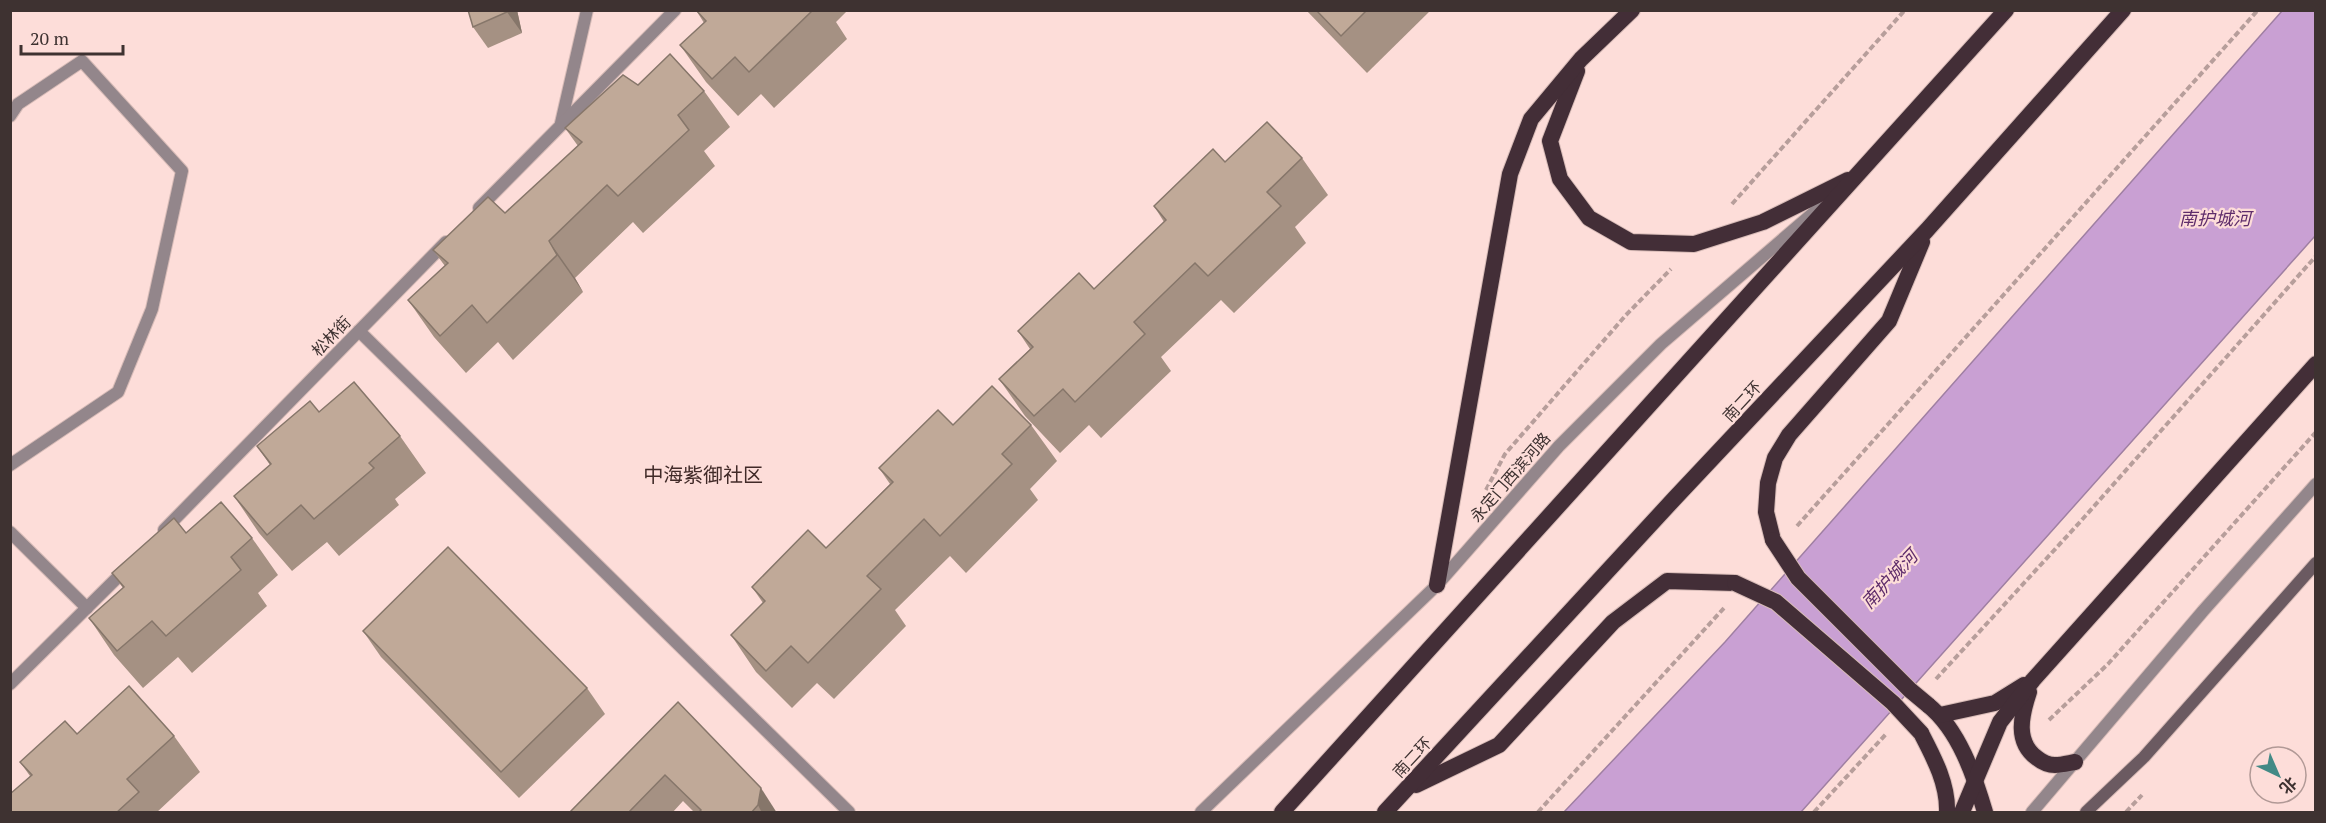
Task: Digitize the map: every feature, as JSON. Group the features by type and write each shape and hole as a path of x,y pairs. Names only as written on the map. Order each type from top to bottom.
{"highway":[{"path":"1437,585 1510,174 1531,119 1581,59 1632,10"},
{"path":"1282,813 2006,10"},
{"name":"南二环","path":"1385,813 1927,230 2123,10"},
{"path":"1581,59 1550,141 1560,179 1589,218 1630,242 1694,244 1763,222 1857,175"},
{"path":"1927,230 1889,321 1789,435 1775,458 1768,483 1766,512 1773,540 1798,578 1910,690 1934,710 1964,755 1985,813"},
{"path":"1962,813 2000,722 2032,680 2316,364"},
{"path":"1407,789 1499,745 1613,622 1667,581 1735,583 1776,602 1893,703 1921,734 1937,764 1946,793 1947,813"},
{"path":"1934,710 1995,703 2032,680"},
{"path":"2032,680 2022,712 2021,736 2030,753 2042,762 2055,765 2075,762"}],"main road":[{"path":"2086,813 2144,757 2316,563"}],"street":[{"path":"561,124 587,10"},
{"path":"472,215 675,10"},
{"path":"10,116 18,104 82,61 182,171 152,309 118,392 10,465"},
{"name":"永定门西滨河路","path":"1201,813 1437,585 1559,446 1661,344 1857,175"},
{"name":"松林街","path":"153,541 456,232"},
{"path":"359,331 849,813"},
{"path":"2032,813 2203,611 2316,484"},
{"path":"10,532 87,608"},
{"path":"10,684 137,558"}],"path":[{"path":"1730,206 1905,10"},
{"path":"1790,534 2258,10"},
{"path":"1484,494 1505,454 1626,315 1694,244"},
{"path":"1935,681 2080,522 2316,256"},
{"path":"2024,741 2108,664 2316,432"},
{"path":"1538,813 1726,604"},
{"path":"1814,813 1895,725"}],"water":[{"name":"南护城河","path":"2282,11 2315,11 2315,236 1801,812 1564,812 1725,642"}],"building":[{"path":"468,10 507,10 507,12 473,27"},
{"path":"696,10 813,10 749,72 735,57 712,79 680,45 706,21"},
{"path":"1316,10 1367,10 1341,36"},
{"path":"670,54 704,91 678,115 689,130 618,196 607,185 549,241 557,255 487,323 472,305 440,336 408,300 448,263 433,250 488,197 505,213 582,142 565,128 623,75 638,85"},
{"path":"1267,122 1302,158 1267,192 1281,206 1208,276 1195,263 1134,322 1145,334 1075,402 1063,389 1034,416 999,379 1033,347 1018,331 1079,273 1094,289 1166,220 1154,206 1213,149 1225,162"},
{"path":"354,382 400,436 369,463 374,468 314,519 301,505 267,535 234,496 271,464 257,446 310,401 319,412"},
{"path":"992,386 1031,425 1002,454 1012,464 940,536 924,519 867,576 881,589 808,663 791,646 766,671 731,635 765,601 752,587 808,530 826,548 893,482 879,468 938,410 953,425"},
{"path":"221,502 252,538 231,557 241,570 166,636 152,621 117,651 89,618 124,587 112,573 174,518 186,533"},
{"path":"448,547 587,688 501,772 363,631"},
{"path":"129,686 174,736 127,779 139,792 116,813 10,813 10,794 32,775 20,762 65,721 77,734"},
{"path":"678,702 761,788 758,805 751,813 698,813 701,810 665,775 628,813 569,813"}],"district":[{"name":"中海紫御社区","path":"703,474"}]}
